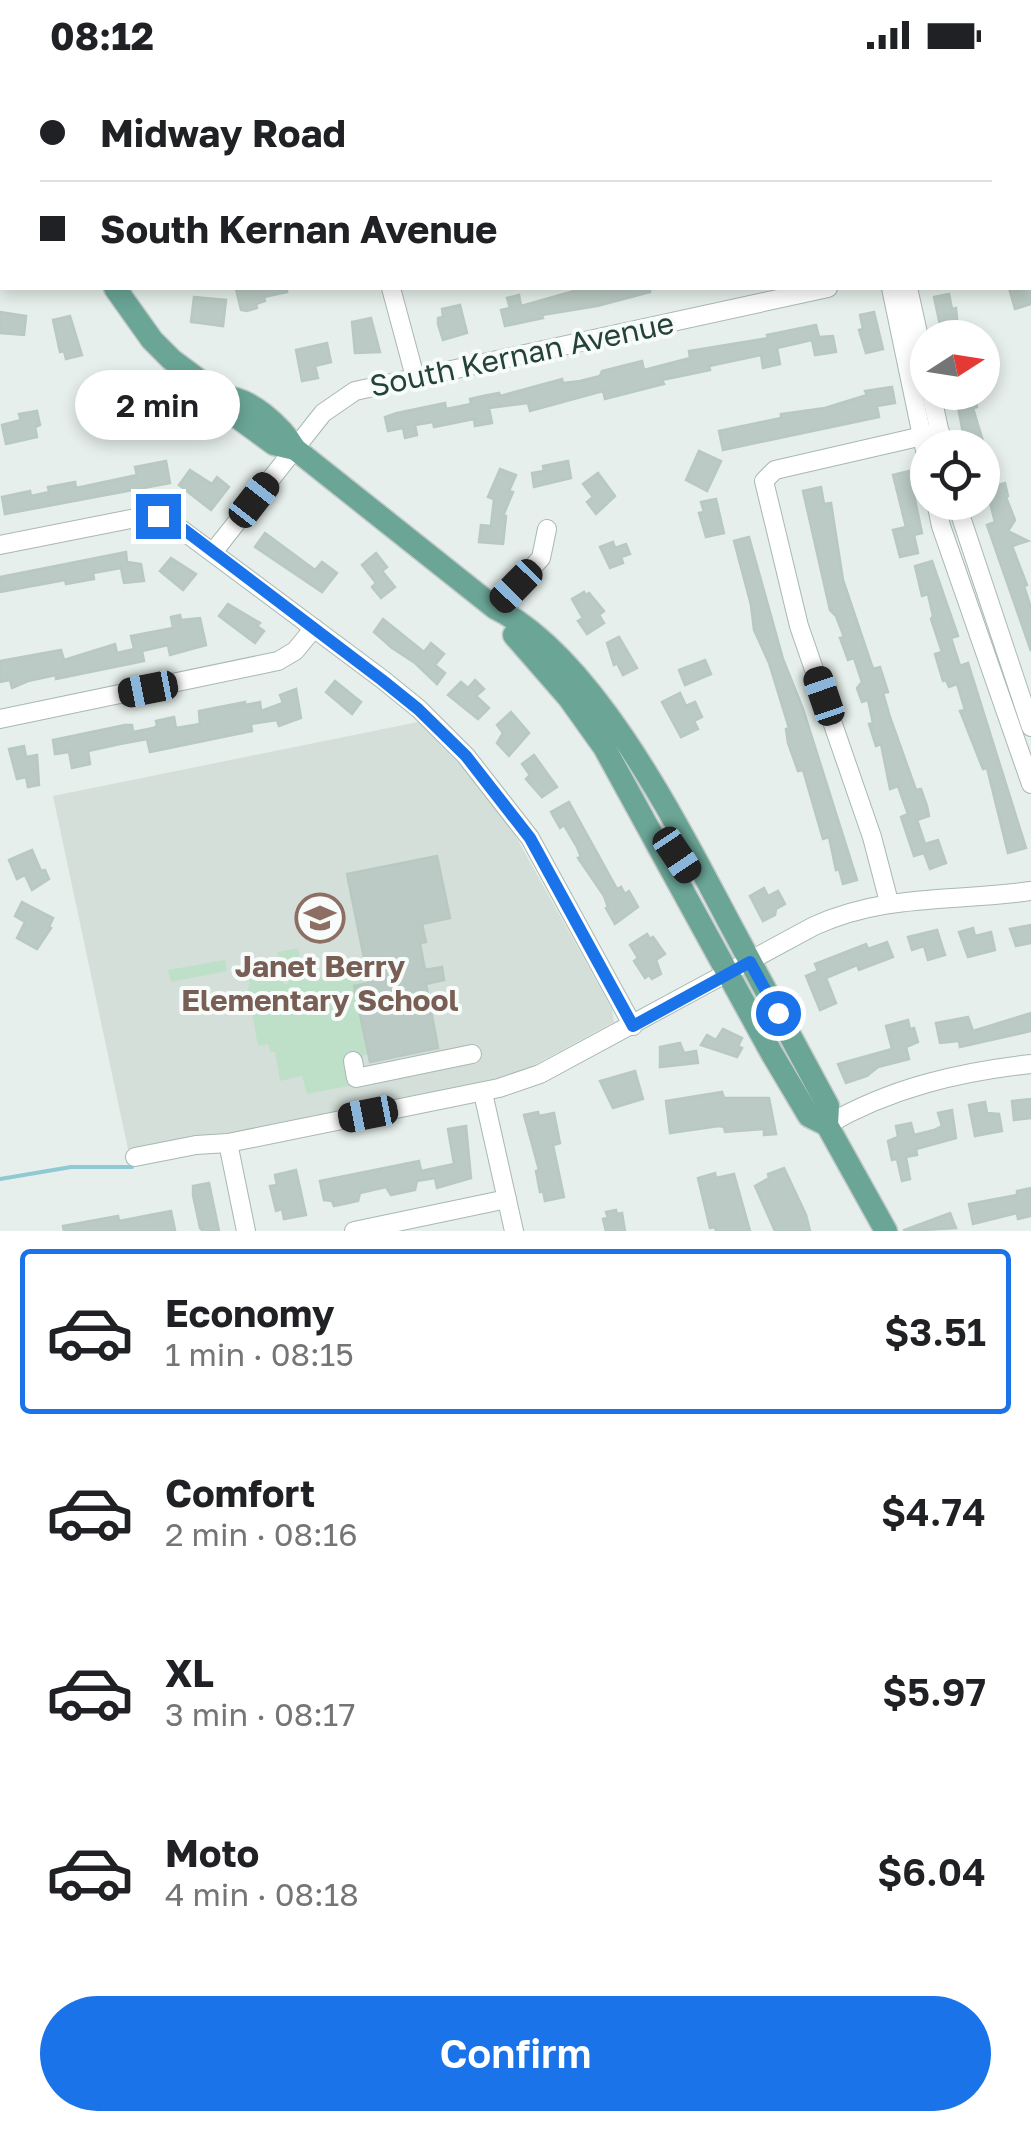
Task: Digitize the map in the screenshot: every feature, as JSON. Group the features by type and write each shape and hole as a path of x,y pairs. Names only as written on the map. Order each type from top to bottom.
{"main road":[{"path":"115,290 161,349 222,397 226,409 274,444 295,448 495,608 506,628 660,795 828,1106 827,1125 886,1231"},
{"path":"608,736 641,812 728,973 809,1116 827,1125"},
{"path":"641,812 664,836 690,874 730,948 750,962"},
{"path":"728,973 750,987 801,1075 819,1090"}],"street":[{"path":"392,290 414,378"},
{"name":"South Kernan Avenue","path":"214,551 323,413 343,396 819,290"},
{"path":"891,290 933,430"},
{"path":"908,290 915,320"},
{"path":"888,902 872,837 800,626 764,481 775,470 910,443"},
{"path":"0,546 158,516 214,551 418,709 492,785 530,838 633,1026"},
{"path":"940,520 1030,780"},
{"path":"962,520 1031,726"},
{"path":"495,608 541,558 547,529"},
{"path":"0,718 278,662 314,628"},
{"path":"135,1157 228,1143 483,1092 528,1079 830,920 888,902 1031,891"},
{"path":"354,1062 356,1078 472,1054"},
{"path":"827,1125 863,1104 898,1091 984,1069 1031,1064"},
{"path":"483,1092 514,1231"},
{"path":"228,1143 246,1231"},
{"path":"354,1231 507,1199"}],"shaded area":[{"name":"Janet Berry Elementary School","path":"418,722 471,776 510,826 612,1009 614,1022 525,1070 490,1081 129,1154 53,796"}],"green space":[{"path":"298,948 305,980 354,971 358,960 364,958 369,983 354,987 368,1054 360,1057 362,1071 374,1081 307,1094 302,1076 280,1081 275,1052 270,1052 268,1044 258,1046 248,991 251,967 275,963 284,984 289,983 277,952"},
{"path":"225,960 227,971 171,982 168,970"}],"building":[{"path":"236,290 287,290 264,297 257,308 241,310"},
{"path":"578,290 650,290 505,326 501,310 510,308 507,298 519,295 521,306"},
{"path":"1010,290 1031,290 1031,304 1015,309"},
{"path":"949,294 957,320 939,320 934,297"},
{"path":"194,297 226,300 223,326 191,322"},
{"path":"460,305 467,333 443,340 438,324 438,318 443,317 442,309"},
{"path":"0,312 26,316 24,335 0,333"},
{"path":"874,312 883,349 866,353 859,330 863,329 860,315"},
{"path":"70,316 82,355 66,359 64,351 60,352 53,320"},
{"path":"371,318 380,352 355,353 352,322"},
{"path":"816,325 819,337 833,336 836,352 815,355 812,340 777,348 780,364 763,368 761,355 709,366 710,370 662,380 664,384 605,399 603,391 530,411 528,403 489,408 492,423 475,426 474,419 434,427 433,422 415,425 417,435 405,438 403,428 388,431 385,417 397,413 445,403 446,409 471,404 470,399 499,393 500,396 562,379 563,383 580,381 642,361 644,370 690,358 689,351 768,338 767,335"},
{"path":"327,343 331,362 315,366 318,378 302,381 296,350"},
{"path":"127,380 145,393 141,397 146,400 144,403 154,411 146,421 116,395"},
{"path":"892,387 895,403 877,406 879,417 723,450 719,431 781,418 781,414 825,408 867,395 865,391"},
{"path":"959,410 974,410 980,430 962,430"},
{"path":"37,411 37,437 6,444 2,425 21,420 19,414"},
{"path":"699,451 721,461 707,491 686,480"},
{"path":"166,461 170,483 5,514 2,497 30,491 31,496 49,492 48,487 75,482 76,488 137,475 135,467"},
{"path":"568,461 571,478 534,487 532,473 544,471 543,466"},
{"path":"500,469 516,475 503,516 503,544 479,542 481,525 491,526 494,499 488,497"},
{"path":"190,470 212,484 217,477 229,487 211,510 179,485"},
{"path":"909,471 910,520 919,520 922,533 914,535 918,553 900,557 893,530 906,527 893,475"},
{"path":"598,473 615,496 596,514 587,502 593,497 583,484"},
{"path":"1005,483 1015,520 1008,531 1028,541 1012,546 1027,585 1024,586 1031,608 1031,651 987,525 1000,520 1000,484"},
{"path":"821,487 824,504 831,503 843,580 873,669 880,667 890,717 916,790 921,789 927,806 929,816 917,820 925,844 938,840 946,863 930,869 924,853 914,856 901,817 908,814 898,786 890,789 881,744 876,746 869,724 873,723 868,700 862,702 857,688 862,682 854,658 848,660 840,638 844,637 830,610 803,491"},
{"path":"716,499 724,533 706,537 699,513 704,512 701,502"},
{"path":"265,533 315,570 322,562 337,573 322,592 255,547"},
{"path":"749,537 783,659 803,709 857,880 843,884 829,837 823,839 803,770 798,771 788,743 789,728 769,663 754,630 734,541"},
{"path":"613,542 615,548 626,544 630,554 621,557 623,563 610,568 600,547"},
{"path":"126,552 127,562 141,564 144,581 124,583 121,568 93,573 94,579 0,592 0,577"},
{"path":"376,553 387,567 382,571 395,587 381,598 372,587 376,583 362,565"},
{"path":"171,558 196,574 183,590 160,571"},
{"path":"932,561 958,636 951,638 960,666 968,663 1026,848 1008,853 987,768 983,769 960,711 965,710 957,684 949,687 943,681 935,654 942,652 928,594 922,596 915,566"},
{"path":"584,592 604,611 599,615 604,623 587,634 578,621 583,618 572,599"},
{"path":"228,604 260,623 257,626 264,631 255,643 219,616"},
{"path":"180,615 181,620 200,618 206,645 170,655 168,645 142,651 144,661 56,679 56,675 12,688 10,680 0,682 0,661 61,650 64,660 115,644 117,653 134,649 131,636 173,628 171,617"},
{"path":"383,619 424,652 431,643 444,654 435,665 445,673 437,684 374,632"},
{"path":"619,637 637,668 623,675 617,663 614,665 607,643"},
{"path":"705,660 711,674 685,685 679,670"},
{"path":"475,680 484,689 476,696 489,708 478,719 448,695 461,682 468,688"},
{"path":"335,681 361,702 352,714 326,692"},
{"path":"296,689 301,718 279,726 277,720 251,724 252,731 150,752 147,739 120,744 88,751 90,764 72,768 69,752 55,754 53,740 125,725 132,725 133,732 153,728 156,721 174,717 176,728 200,724 199,711 260,702 261,711 283,703 280,695"},
{"path":"680,693 686,706 695,702 702,717 694,721 698,729 681,737 662,702"},
{"path":"511,712 529,733 509,756 497,743 503,733 497,725"},
{"path":"24,746 26,757 37,755 39,785 28,787 26,777 17,779 9,749"},
{"path":"534,755 557,787 542,797 526,779 530,775 522,764"},
{"path":"569,802 617,889 621,887 625,894 629,891 638,907 615,924 604,896 578,858 581,857 577,847 551,812"},
{"path":"32,850 49,879 32,890 25,875 17,879 9,860"},
{"path":"437,856 450,918 422,924 426,942 420,943 425,970 442,967 444,980 426,984 438,1048 370,1062 354,986 369,983 347,874"},
{"path":"764,888 768,896 778,891 785,904 763,921 750,896"},
{"path":"22,902 53,918 37,949 17,938 25,922 15,916"},
{"path":"1031,925 1031,943 1016,946 1010,929"},
{"path":"973,928 975,936 991,932 995,950 968,957 959,932"},
{"path":"937,930 945,955 928,960 924,946 912,950 908,937"},
{"path":"647,934 665,954 656,960 661,974 652,979 649,975 645,978 634,961 638,958 630,945"},
{"path":"887,942 893,957 859,970 857,965 826,978 836,1003 820,1010 806,976 818,971 815,964 866,944 868,949"},
{"path":"1031,1013 1031,1031 960,1047 959,1041 940,1043 936,1023 968,1017 973,1031"},
{"path":"908,1020 918,1042 906,1047 909,1059 878,1067 867,1076 846,1083 838,1064 892,1049 886,1026"},
{"path":"723,1029 742,1038 737,1057 701,1045 707,1035 716,1040"},
{"path":"680,1043 684,1053 696,1051 698,1063 660,1067 660,1047"},
{"path":"635,1071 643,1099 613,1108 600,1081"},
{"path":"722,1092 724,1098 769,1098 776,1134 764,1135 764,1129 725,1132 719,1126 670,1133 666,1101"},
{"path":"1031,1099 1031,1118 1014,1120 1012,1101"},
{"path":"985,1102 987,1113 999,1114 1002,1131 975,1136 969,1105"},
{"path":"952,1110 956,1138 916,1149 917,1155 906,1157 910,1179 902,1181 888,1141 898,1137 896,1126 911,1123 914,1135 934,1130 942,1126 938,1113"},
{"path":"538,1112 539,1116 554,1113 560,1143 553,1145 564,1197 545,1201 524,1115"},
{"path":"466,1126 471,1178 437,1188 435,1178 417,1181 415,1190 391,1195 386,1187 360,1193 358,1201 334,1206 332,1201 324,1200 320,1181 419,1161 421,1171 454,1164 448,1129"},
{"path":"784,1168 810,1231 775,1231 755,1186 769,1178 768,1174"},
{"path":"296,1170 306,1215 284,1219 282,1209 276,1211 270,1186 277,1185 275,1175"},
{"path":"715,1173 716,1178 734,1174 750,1231 710,1228 698,1178"},
{"path":"209,1183 219,1231 200,1228 193,1195 193,1186"},
{"path":"1031,1188 1031,1216 1018,1219 1017,1213 973,1224 969,1204 1017,1195 1017,1191"},
{"path":"616,1210 617,1214 622,1213 625,1231 606,1231 606,1212"},
{"path":"171,1211 175,1230 64,1231 63,1226 118,1216 119,1221"},
{"path":"950,1213 956,1228 904,1231 904,1230"}],"waterway":[{"path":"0,1179 71,1167 132,1167"}],"place":[{"name":"Janet Berry Elementary School","path":"320,918"}],"route":[{"path":"158,516 178,525 382,680 466,756 530,838 633,1026 750,962 778,1013"}]}
